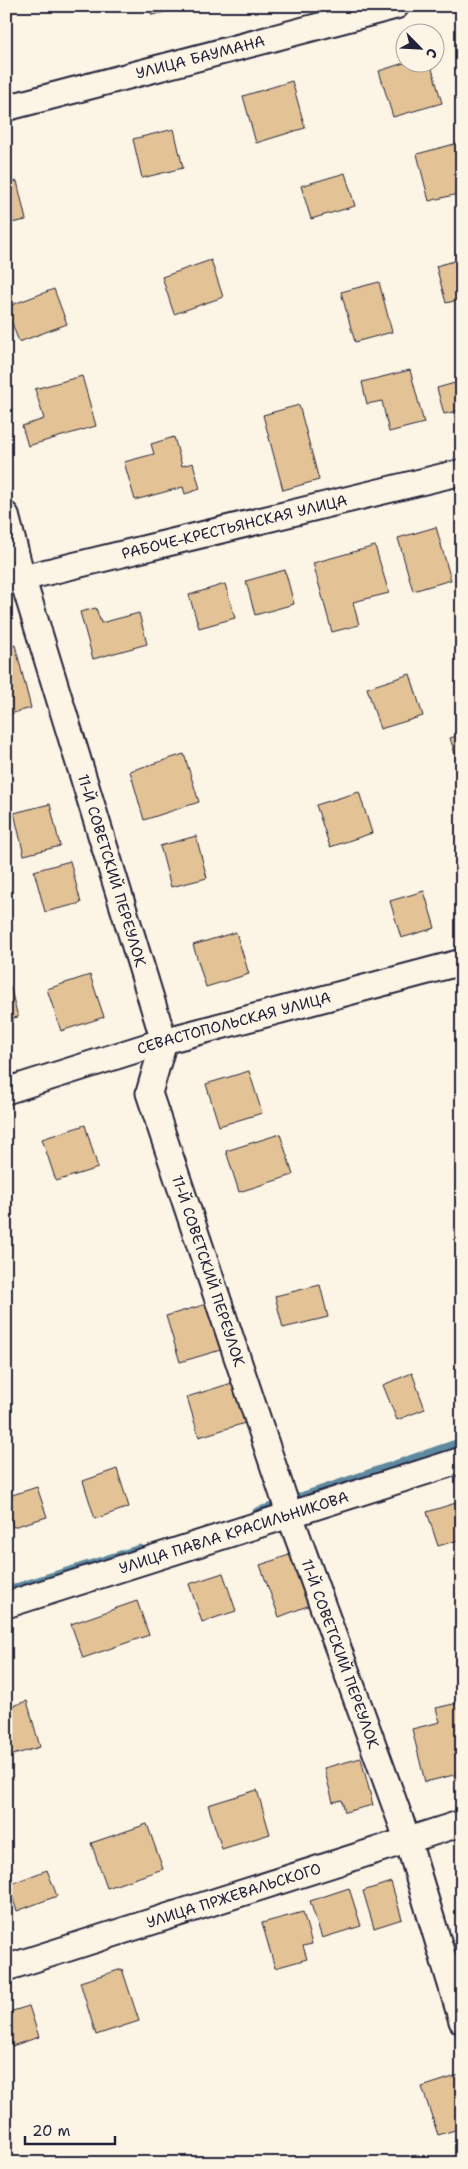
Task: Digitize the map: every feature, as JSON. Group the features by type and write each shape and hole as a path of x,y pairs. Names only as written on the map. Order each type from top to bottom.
{"street":[{"name":"УЛИЦА БАУМАНА","path":"6,108 396,6"},
{"name":"РАБОЧЕ-КРЕСТЬЯНСКАЯ УЛИЦА","path":"14,580 462,472"},
{"name":"11-Й СОВЕТСКИЙ ПЕРЕУЛОК","path":"6,515 14,580 164,1041 149,1093 289,1513 408,1841 462,2021"},
{"name":"СЕВАСТОПОЛЬСКАЯ УЛИЦА","path":"6,1091 164,1041 462,962"},
{"name":"УЛИЦА ПАВЛА КРАСИЛЬНИКОВА","path":"6,1605 289,1513 462,1460"},
{"name":"УЛИЦА ПРЖЕВАЛЬСКОГО","path":"6,1968 462,1823"}],"building":[{"path":"150,6 183,6 183,8 152,15"},
{"path":"396,66 396,72 433,72 442,103 393,117 379,71"},
{"path":"292,81 305,128 256,143 243,96"},
{"path":"174,129 183,168 142,178 133,139"},
{"path":"462,142 462,193 429,201 417,154"},
{"path":"345,173 355,206 311,219 301,186"},
{"path":"17,181 26,220 6,224 6,184"},
{"path":"462,259 462,299 446,303 436,266"},
{"path":"211,260 223,297 174,314 162,277"},
{"path":"379,282 392,332 355,342 341,292"},
{"path":"54,289 67,324 19,342 6,307"},
{"path":"410,370 424,423 389,432 382,401 367,404 362,382"},
{"path":"82,376 96,426 28,446 22,426 44,419 35,389"},
{"path":"462,381 462,410 444,414 437,388"},
{"path":"299,405 319,480 283,490 263,415"},
{"path":"174,437 182,466 193,463 200,489 185,494 183,487 135,500 124,462 154,454 151,444"},
{"path":"436,527 451,580 413,591 398,538"},
{"path":"375,546 389,593 353,602 359,625 332,632 313,563"},
{"path":"285,570 294,604 255,615 246,581"},
{"path":"225,584 235,618 199,628 189,595"},
{"path":"96,608 101,623 139,613 147,644 93,659 80,612"},
{"path":"15,645 31,708 6,715 6,648"},
{"path":"410,674 423,716 380,729 367,688"},
{"path":"462,734 462,776 450,738"},
{"path":"184,754 199,802 144,820 130,771"},
{"path":"359,792 372,833 330,847 316,805"},
{"path":"50,804 60,846 24,855 14,813"},
{"path":"196,836 207,878 171,887 160,846"},
{"path":"70,861 81,903 45,912 34,871"},
{"path":"424,891 435,928 401,938 390,901"},
{"path":"236,932 249,974 206,987 193,945"},
{"path":"90,975 104,1017 61,1031 47,989"},
{"path":"10,986 18,1017 6,1020 6,987"},
{"path":"249,1071 262,1113 219,1126 206,1084"},
{"path":"85,1125 98,1168 56,1181 42,1139"},
{"path":"280,1134 293,1175 239,1192 226,1151"},
{"path":"320,1285 328,1317 283,1328 275,1296"},
{"path":"210,1303 224,1349 180,1362 166,1316"},
{"path":"412,1373 425,1409 397,1420 383,1385"},
{"path":"232,1383 245,1423 199,1437 187,1397"},
{"path":"117,1469 129,1507 95,1519 83,1481"},
{"path":"37,1487 47,1517 13,1527 6,1506 6,1497"},
{"path":"462,1501 462,1539 438,1546 427,1512"},
{"path":"292,1554 310,1605 279,1617 260,1565"},
{"path":"223,1573 236,1611 202,1622 189,1584"},
{"path":"137,1601 149,1635 83,1658 71,1624"},
{"path":"27,1701 40,1747 6,1757 6,1708"},
{"path":"462,1702 462,1773 425,1782 412,1729 440,1722 436,1708"},
{"path":"361,1758 373,1805 345,1812 342,1800 333,1802 324,1768"},
{"path":"257,1790 270,1834 222,1849 208,1805"},
{"path":"147,1824 163,1869 107,1888 91,1843"},
{"path":"47,1870 57,1896 17,1911 8,1885"},
{"path":"391,1882 402,1919 374,1928 363,1891"},
{"path":"349,1888 361,1926 322,1938 310,1901"},
{"path":"303,1912 312,1944 303,1946 307,1959 275,1968 262,1923"},
{"path":"122,1969 139,2021 96,2035 80,1982"},
{"path":"29,2006 39,2037 12,2046 6,2026 6,2013"},
{"path":"459,2075 462,2083 462,2128 438,2135 422,2087"}],"waterway":[{"path":"257,1512 462,1442"},
{"path":"6,1591 140,1549"}]}
